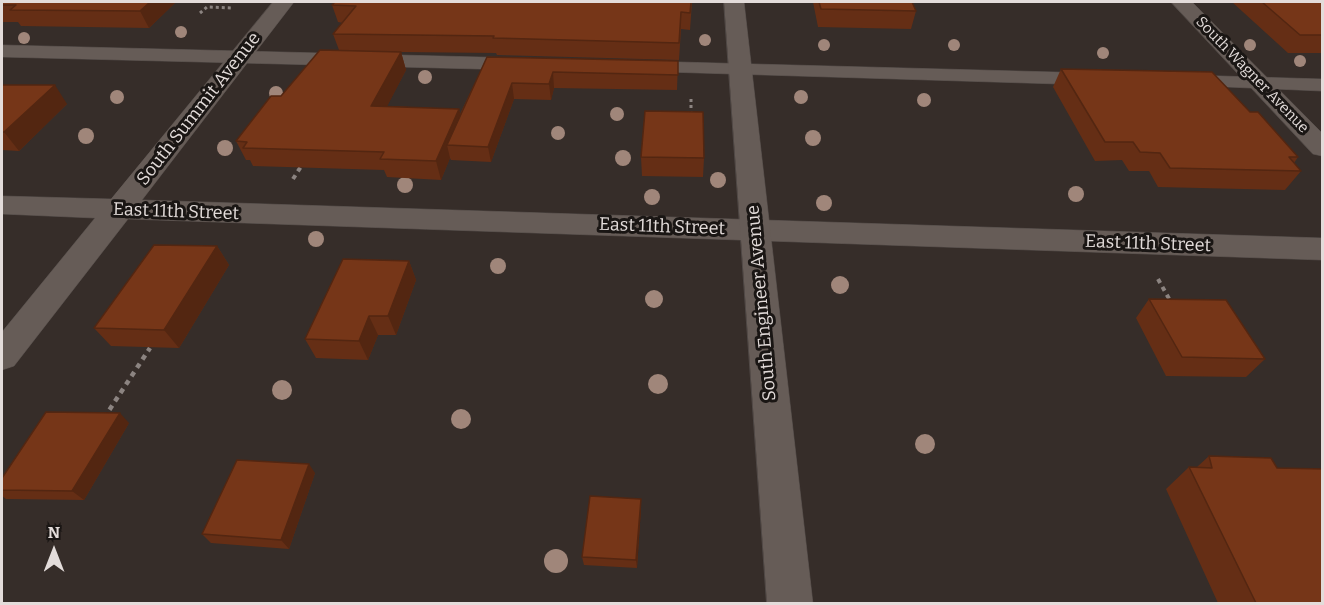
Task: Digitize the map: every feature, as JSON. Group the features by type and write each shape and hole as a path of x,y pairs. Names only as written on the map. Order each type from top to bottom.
{"street":[{"name":"South Summit Avenue","path":"2,356 284,2"},
{"name":"South Engineer Avenue","path":"734,2 790,603"},
{"name":"South Wagner Avenue","path":"1181,2 1323,148"},
{"name":"East 11th Street","path":"2,205 1323,249"}],"lane":[{"path":"2,51 534,64"},
{"path":"627,67 1107,79"},
{"path":"1166,81 1323,85"}],"path":[{"path":"200,13 207,7 240,8"},
{"path":"691,92 691,119"},
{"path":"289,184 302,164"},
{"path":"1154,273 1175,310"},
{"path":"101,423 150,348"}],"building":[{"path":"2,2 150,2 140,11 10,10 16,5 2,5"},
{"path":"335,2 691,2 690,13 681,12 679,43 493,38 494,36 333,34 356,6 332,5"},
{"path":"819,2 912,2 916,11 821,9"},
{"path":"1262,2 1323,2 1323,35 1300,35"},
{"path":"320,50 401,52 371,106 459,109 436,161 380,159 384,152 243,148 247,142 236,141 271,96 281,96"},
{"path":"487,57 678,61 678,75 553,72 549,84 512,83 488,147 447,145"},
{"path":"1061,69 1212,72 1250,112 1258,112 1298,157 1289,157 1301,171 1170,168 1160,153 1140,152 1133,142 1105,142"},
{"path":"2,85 55,85 2,132"},
{"path":"645,111 703,112 704,158 641,157"},
{"path":"154,245 217,246 164,330 94,328"},
{"path":"343,259 409,261 388,316 369,316 359,341 305,339"},
{"path":"1149,299 1226,300 1265,359 1182,357"},
{"path":"46,412 120,413 72,491 2,490 2,478"},
{"path":"1209,456 1271,458 1277,468 1323,469 1323,603 1256,603 1189,467 1212,468"},
{"path":"237,460 309,464 281,540 202,534"},
{"path":"590,496 641,499 636,560 582,557"}]}
